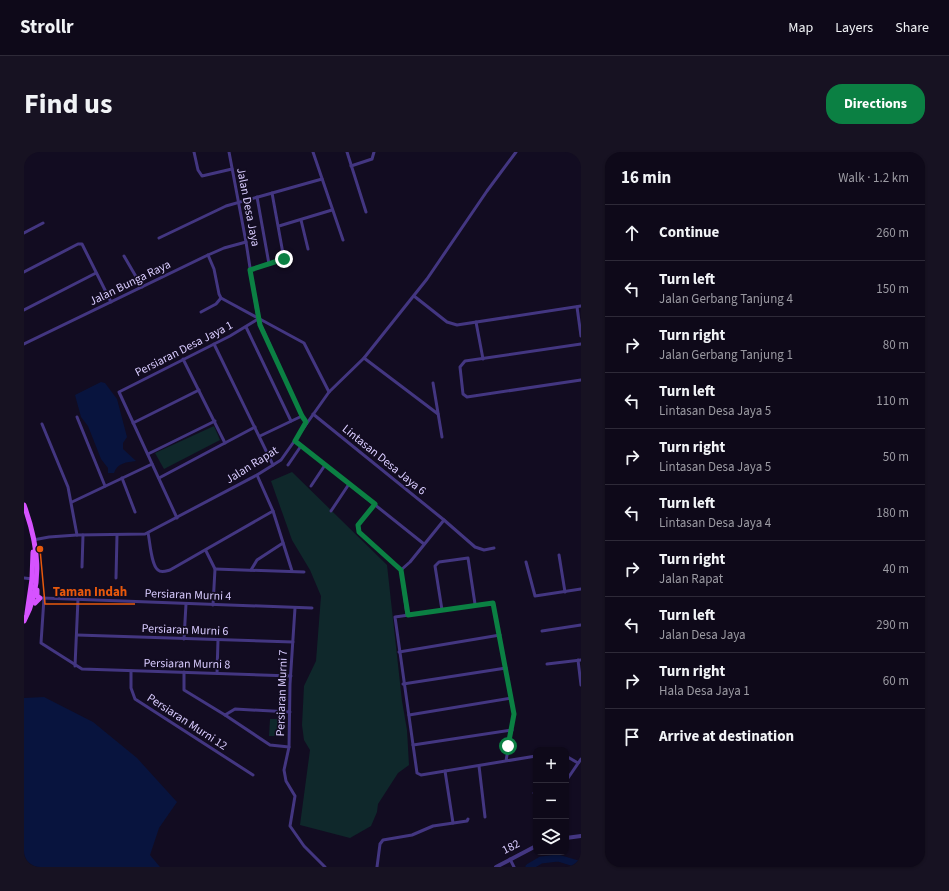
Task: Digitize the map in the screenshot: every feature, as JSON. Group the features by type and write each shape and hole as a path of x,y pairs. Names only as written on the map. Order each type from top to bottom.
{"main road":[{"path":"24,505 36,561 33,602 27,617"},
{"path":"35,581 37,595 42,598"},
{"path":"27,617 36,600 42,598"}],"street":[{"path":"194,152 198,170 202,176 232,170"},
{"name":"Jalan Desa Jaya","path":"229,152 246,242 258,319 306,422"},
{"path":"313,152 342,240"},
{"path":"347,152 366,212"},
{"path":"351,166 372,159 374,152"},
{"name":"Jalan Rapat","path":"33,543 49,537 77,534 117,535 148,533 257,475 286,455 306,422 329,392 364,358 414,296 516,152"},
{"path":"159,238 226,206 322,179"},
{"path":"250,270 284,259 272,193"},
{"path":"257,198 269,264"},
{"path":"279,226 332,210"},
{"path":"300,220 308,249"},
{"path":"24,232 43,223"},
{"name":"Jalan Bunga Raya","path":"24,343 208,255 224,248 246,242"},
{"path":"24,272 80,243 111,302"},
{"path":"208,255 214,269 221,298 304,343 329,392"},
{"path":"124,256 142,287"},
{"path":"24,310 96,273"},
{"path":"414,296 447,322 457,324 579,306 581,336"},
{"path":"201,312 216,304 221,298"},
{"name":"Persiaran Desa Jaya 1","path":"133,423 119,392 214,344 258,319"},
{"path":"476,322 483,359"},
{"path":"246,327 291,421"},
{"path":"214,344 273,465"},
{"path":"581,344 463,362 460,366 463,394 467,397 581,380"},
{"path":"364,358 438,414"},
{"path":"183,359 225,443"},
{"path":"433,383 442,437"},
{"path":"177,518 160,478 133,423 198,390"},
{"name":"Lintasan Desa Jaya 6","path":"313,414 476,547 484,550 494,548"},
{"path":"260,436 302,416"},
{"path":"77,417 105,486"},
{"path":"148,454 214,421"},
{"path":"42,424 72,502 77,534"},
{"path":"160,478 255,427"},
{"path":"295,441 424,544"},
{"path":"288,465 301,446"},
{"path":"72,502 152,464"},
{"path":"311,486 325,465"},
{"path":"257,475 273,512 292,571"},
{"path":"122,478 135,512"},
{"path":"331,511 349,484"},
{"path":"375,504 358,525 359,532 401,570 408,615"},
{"path":"148,533 154,565 162,572 170,570 206,551 273,512"},
{"path":"401,570 444,520"},
{"path":"82,568 83,534"},
{"path":"116,578 117,535"},
{"path":"251,570 258,559 283,543"},
{"path":"206,551 215,570 213,605"},
{"path":"559,555 565,592"},
{"path":"442,610 435,566 439,562 468,558 475,604"},
{"path":"526,562 534,596 538,597 581,589"},
{"path":"215,570 304,572"},
{"path":"24,578 35,581"},
{"path":"42,598 42,643 75,666"},
{"name":"Persiaran Murni 4","path":"42,598 312,608"},
{"path":"75,666 78,600"},
{"path":"506,761 514,714 500,636 492,602 395,618 394,620 409,715 416,772 421,775 533,757"},
{"path":"184,639 186,604"},
{"name":"Persiaran Murni 7","path":"295,608 289,747 284,770 285,779 295,796 294,810 290,822 291,829 325,867"},
{"path":"542,631 581,625"},
{"name":"Persiaran Murni 6","path":"77,635 294,642"},
{"path":"399,652 500,636"},
{"path":"217,673 218,640"},
{"path":"547,664 580,660 581,685"},
{"name":"Persiaran Murni 8","path":"75,666 82,669 291,676"},
{"path":"404,684 506,668"},
{"name":"Persiaran Murni 12","path":"131,671 131,688 135,699 253,776"},
{"path":"184,672 184,690 270,745 289,747"},
{"path":"409,715 511,698"},
{"path":"225,715 235,709 290,712"},
{"path":"413,746 512,730"},
{"path":"569,758 578,763"},
{"path":"569,776 581,759"},
{"path":"478,766 485,817"},
{"path":"445,771 453,823"},
{"path":"377,867 380,844 383,840 412,835 433,826 467,821 468,819"},
{"path":"569,838 581,836"},
{"name":"182","path":"496,867 533,848"},
{"path":"510,859 514,867"}],"green space":[{"path":"214,426 220,440 164,469 155,453"},
{"path":"292,472 387,565 402,701 407,730 409,765 398,773 378,804 377,812 371,826 350,838 300,825 310,750 304,740 302,725 304,686 316,661 321,596 310,570 292,540 271,481"},
{"path":"270,719 281,719 280,736 269,736"}],"water":[{"path":"101,382 105,383 117,399 127,437 123,443 123,449 136,461 120,465 114,473 108,473 108,468 101,459 88,426 81,417 75,395"},
{"path":"44,697 93,722 137,758 177,802 159,828 150,855 160,867 24,867 24,698"}],"waterway":[{"path":"529,867 541,860 558,858 581,865"}],"place":[{"name":"Taman Indah","path":"40,549"}],"route":[{"path":"284,259 250,270 260,325 306,422 295,441 375,504 358,525 359,532 401,570 408,615 475,604 493,603 514,714 508,746"}]}
